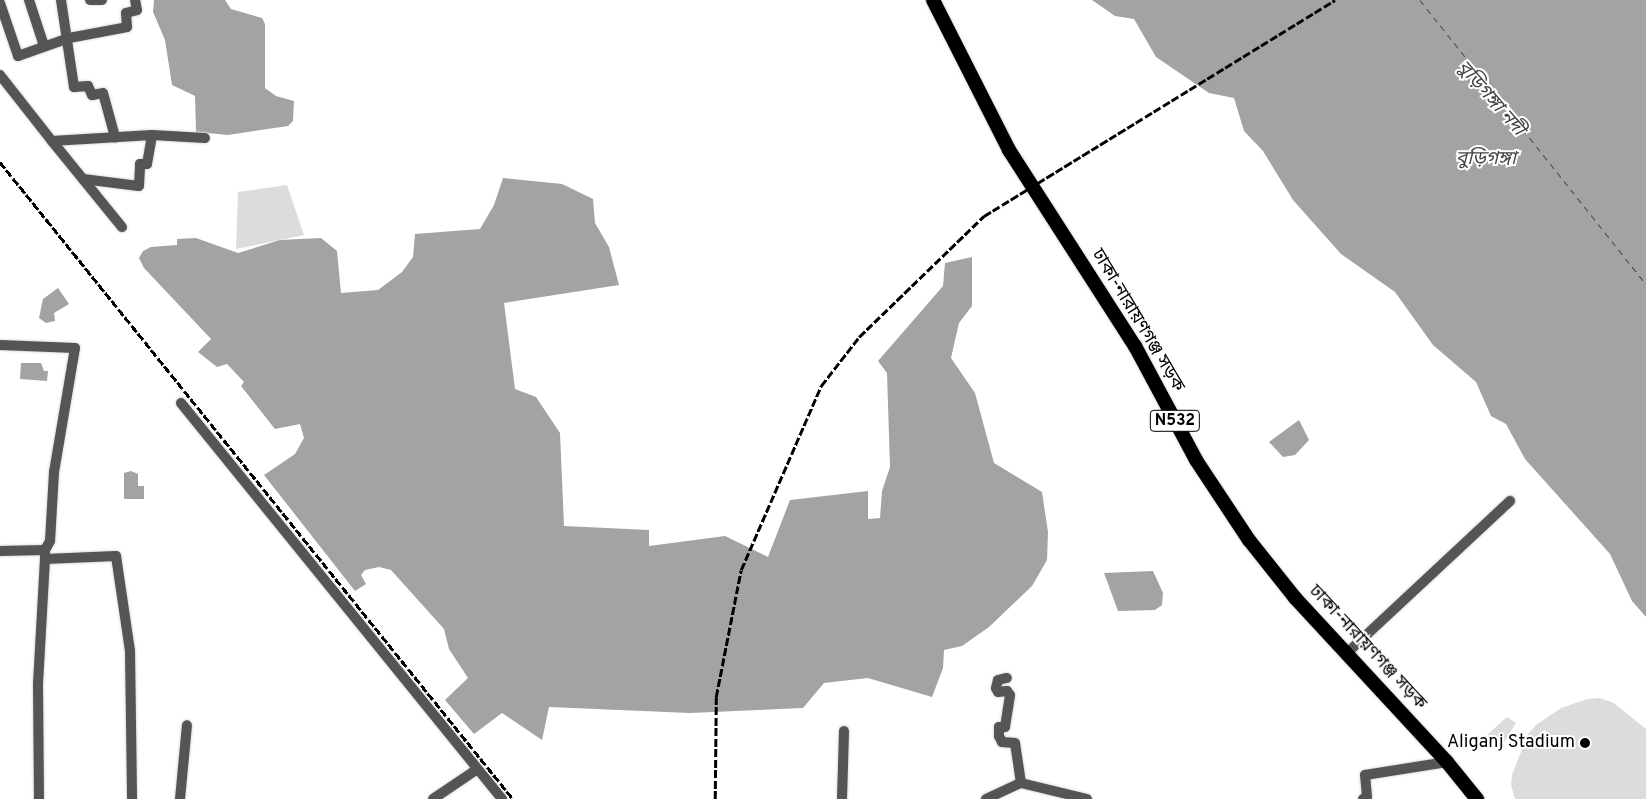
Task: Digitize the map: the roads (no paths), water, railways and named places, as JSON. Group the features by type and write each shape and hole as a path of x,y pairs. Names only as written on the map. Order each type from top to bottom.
{"highway":[{"name":"ঢাকা-নারায়ণগঞ্জ সড়ক","path":"934,0 1009,150 1134,346 1196,460 1249,540 1296,599 1447,762 1477,799"}],"street":[{"path":"29,0 44,46"},
{"path":"61,0 69,38 74,87 88,86 92,95 103,93 115,137"},
{"path":"90,0 102,0"},
{"path":"0,3 18,56 69,38 127,27 126,13 137,10 135,0"},
{"path":"0,75 122,227"},
{"path":"83,179 140,186 140,164 147,164 152,135"},
{"path":"52,141 152,135 205,138"},
{"path":"0,345 76,348 54,472 50,541 45,554 38,684 39,799"},
{"path":"182,403 476,770 502,799"},
{"path":"1347,653 1510,502"},
{"path":"0,551 116,556 130,652 132,799"},
{"path":"1007,678 998,680 996,688 998,692 1007,691 1010,695 1004,727 999,727 1000,736 1002,742 1014,743 1021,783"},
{"path":"180,799 186,725"},
{"path":"842,799 844,731"},
{"path":"1363,799 1367,797 1365,775 1447,762"},
{"path":"433,799 476,770"},
{"path":"986,799 1021,783 1087,799"}],"water":[{"path":"154,0 225,0 231,9 262,18 265,24 265,88 276,96 294,101 293,121 288,126 228,135 196,132 195,96 172,85 165,40 153,12"},
{"name":"বুড়িগঙ্গা","path":"1092,0 1646,0 1646,617 1632,601 1610,554 1525,459 1506,424 1491,416 1476,382 1433,345 1395,292 1341,254 1293,200 1263,151 1244,131 1234,98 1209,93 1156,57 1134,19 1115,16"},
{"path":"503,178 562,184 593,199 595,223 609,247 619,285 504,303 515,389 536,397 560,433 564,526 649,530 649,546 725,536 768,557 790,500 868,491 868,519 880,518 882,491 890,467 887,373 878,361 943,286 945,263 972,257 972,306 959,323 951,358 975,393 994,463 1042,492 1048,532 1047,560 1032,586 989,627 962,646 944,650 943,668 932,697 868,678 824,683 803,708 690,713 549,707 542,740 502,713 474,734 445,700 468,678 449,649 444,629 391,570 379,567 365,570 361,575 366,584 355,591 264,475 295,454 304,438 300,424 275,429 241,386 244,382 227,364 217,367 198,352 211,339 144,268 139,258 143,251 151,247 177,245 177,239 196,238 238,253 280,240 321,238 337,251 341,293 378,290 402,272 413,257 415,234 480,229 494,205"},
{"path":"58,288 69,304 54,313 55,321 46,323 39,318 43,299"},
{"path":"21,363 41,363 44,371 48,371 47,381 20,379"},
{"path":"1299,420 1309,440 1295,455 1283,457 1269,442"},
{"path":"131,471 138,474 138,486 144,486 144,499 124,499 124,473"},
{"path":"1153,571 1163,593 1162,605 1155,610 1118,611 1104,573"}],"railway":[{"path":"715,799 716,697 741,570 821,386 859,337 984,216 1335,0"},
{"path":"0,162 513,799"}],"place":[{"name":"Aliganj Stadium","path":"1585,743"}],"water label":[{"name":"বুড়িগঙ্গা নদী","path":"1490,99"}]}
